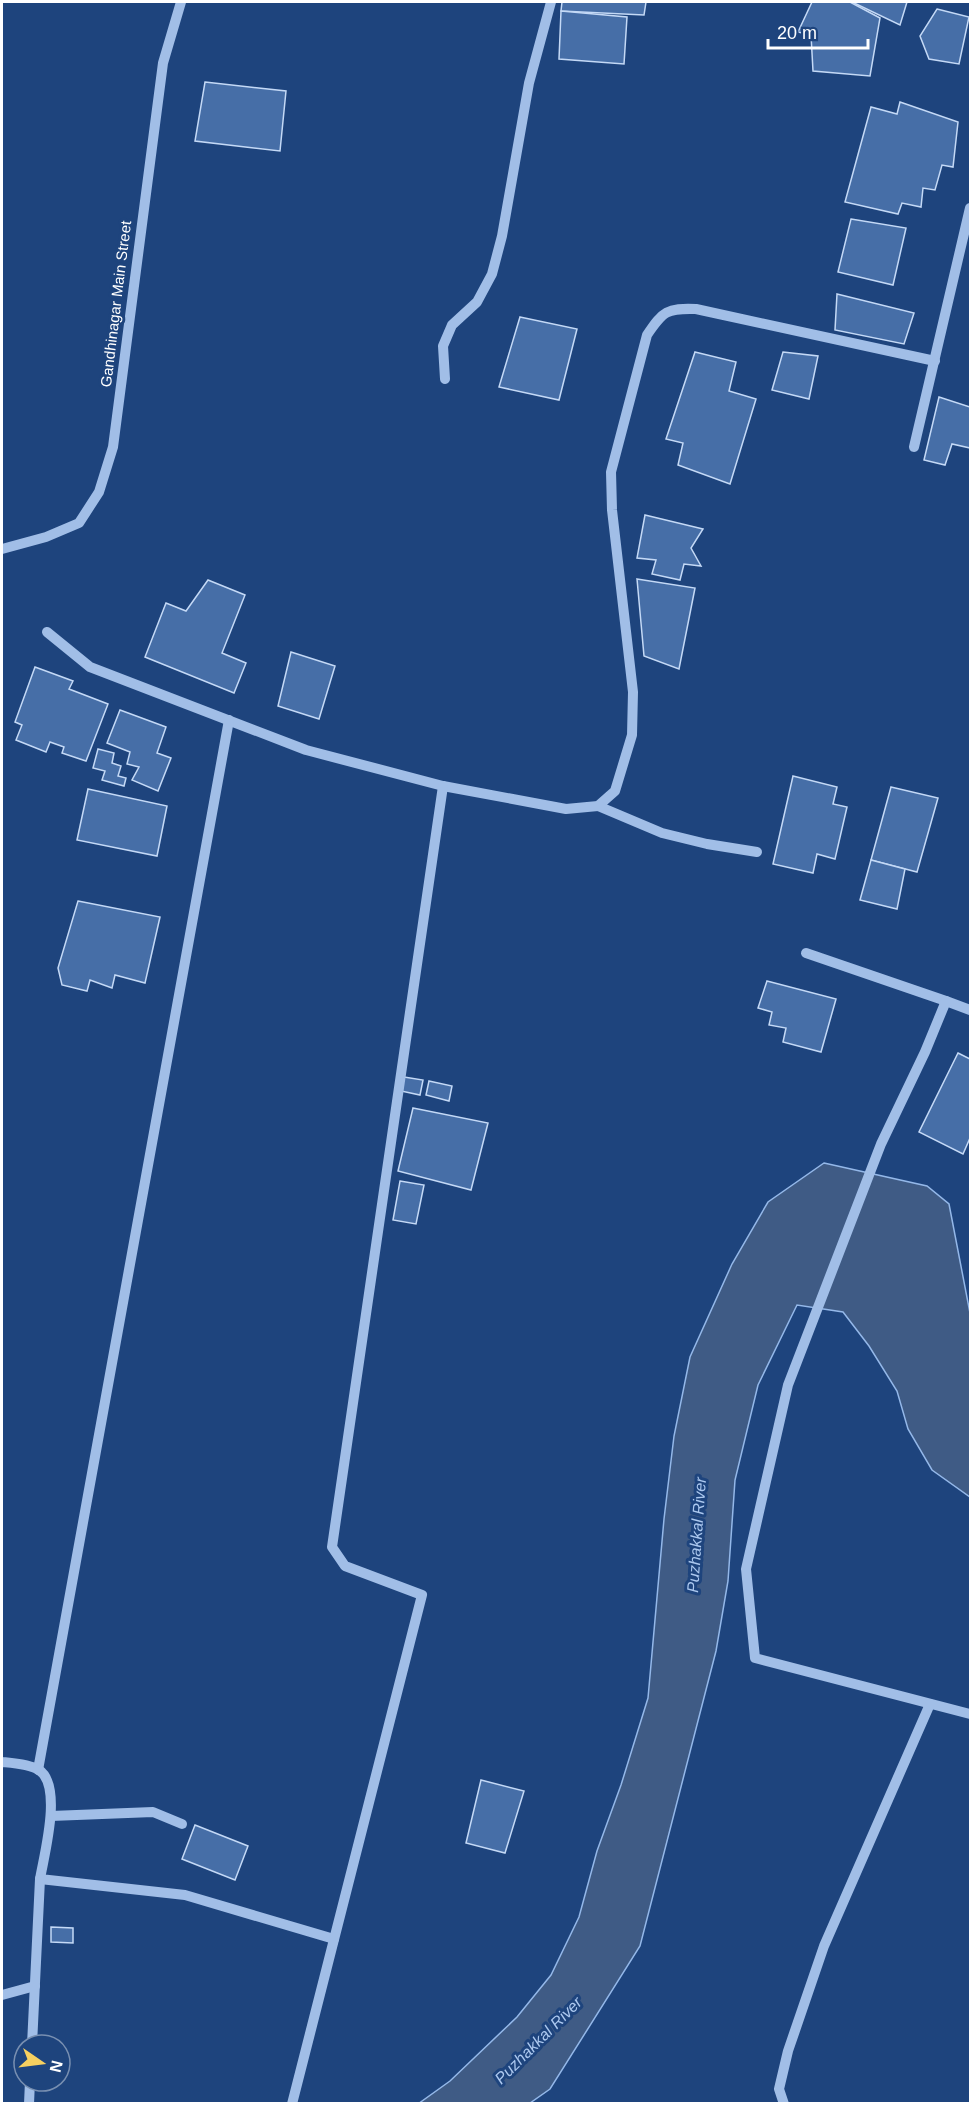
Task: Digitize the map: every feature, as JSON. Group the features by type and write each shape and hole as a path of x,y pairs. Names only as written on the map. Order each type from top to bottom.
{"street":[{"name":"Gandhinagar Main Street","path":"2,549 46,537 79,523 99,492 113,447 163,63 181,2"},
{"path":"445,379 443,346 452,325 477,302 492,274 502,236 529,83 551,2"},
{"path":"914,447 970,208"},
{"path":"598,806 615,791 632,735 633,692 612,510 611,472 647,336 660,317 672,309 696,309 935,361"},
{"path":"47,632 90,667 306,750 442,786 566,809 598,806 662,832 707,844 757,852"},
{"path":"38,1770 229,720"},
{"path":"292,2103 422,1595 345,1566 332,1547 442,786"},
{"path":"806,953 970,1010"},
{"path":"946,1001 925,1052 881,1144 788,1385 746,1569 755,1658 970,1714"},
{"path":"784,2103 778,2089 788,2051 824,1946 930,1704"},
{"path":"2,1762 38,1770 49,1782 51,1816 40,1879 33,2033"},
{"path":"51,1816 153,1812 182,1824"},
{"path":"40,1879 185,1895 334,1939"},
{"path":"2,1995 35,1986"}],"water":[{"name":"Puzhakkal River","path":"824,1163 927,1186 949,1204 970,1313 970,1497 932,1470 908,1429 897,1391 869,1346 843,1312 797,1305 758,1385 735,1480 728,1581 716,1651 640,1946 550,2089 530,2103 418,2104 450,2081 517,2017 551,1975 579,1917 597,1851 621,1785 648,1698 674,1436 690,1357 732,1264 768,1202"}],"building":[{"path":"562,2 646,2 644,15 561,11"},
{"path":"812,2 850,2 880,18 870,76 813,71 811,35 798,32"},
{"path":"852,2 907,2 900,25"},
{"path":"937,9 969,17 959,64 929,59 920,36"},
{"path":"561,11 627,17 624,64 559,59"},
{"path":"205,82 286,91 280,151 195,141"},
{"path":"900,102 958,122 953,167 942,165 935,190 923,188 921,207 902,203 898,214 845,202 871,107 897,114"},
{"path":"851,219 906,228 893,285 838,272"},
{"path":"837,294 914,313 904,344 835,330"},
{"path":"520,317 577,329 559,400 499,387"},
{"path":"695,352 736,362 729,391 756,399 730,484 678,465 683,443 666,439"},
{"path":"783,352 818,356 809,399 772,390"},
{"path":"939,397 970,407 970,448 952,444 945,465 924,460"},
{"path":"645,515 703,529 691,548 701,566 684,564 680,580 652,574 656,560 637,558"},
{"path":"637,579 695,588 679,669 644,656"},
{"path":"208,580 245,595 222,653 246,663 234,693 145,657 166,603 186,611"},
{"path":"291,652 335,666 319,719 278,706"},
{"path":"35,667 73,681 69,689 108,704 86,761 62,753 64,747 50,742 46,752 16,740 22,725 15,722"},
{"path":"120,710 166,727 157,753 171,758 158,791 132,780 139,767 127,764 130,752 107,743"},
{"path":"98,749 114,753 112,763 121,766 118,776 126,778 124,786 102,780 105,771 93,768"},
{"path":"793,776 837,787 833,804 847,807 835,859 817,854 813,873 773,864"},
{"path":"891,787 938,798 917,872 871,860"},
{"path":"88,789 167,806 157,856 77,840"},
{"path":"871,860 905,869 897,909 860,900"},
{"path":"78,901 160,917 145,983 115,975 112,988 90,980 87,991 62,985 58,968"},
{"path":"767,981 836,999 821,1052 783,1042 786,1028 769,1025 772,1012 758,1008"},
{"path":"958,1053 970,1059 970,1138 963,1154 919,1132"},
{"path":"404,1077 423,1080 420,1095 401,1091"},
{"path":"429,1081 452,1086 449,1101 426,1095"},
{"path":"413,1108 488,1123 471,1190 398,1171"},
{"path":"400,1181 424,1185 416,1224 393,1220"},
{"path":"481,1780 524,1791 505,1853 466,1843"},
{"path":"195,1825 248,1846 235,1880 182,1859"},
{"path":"51,1927 73,1928 73,1943 51,1942"}]}
